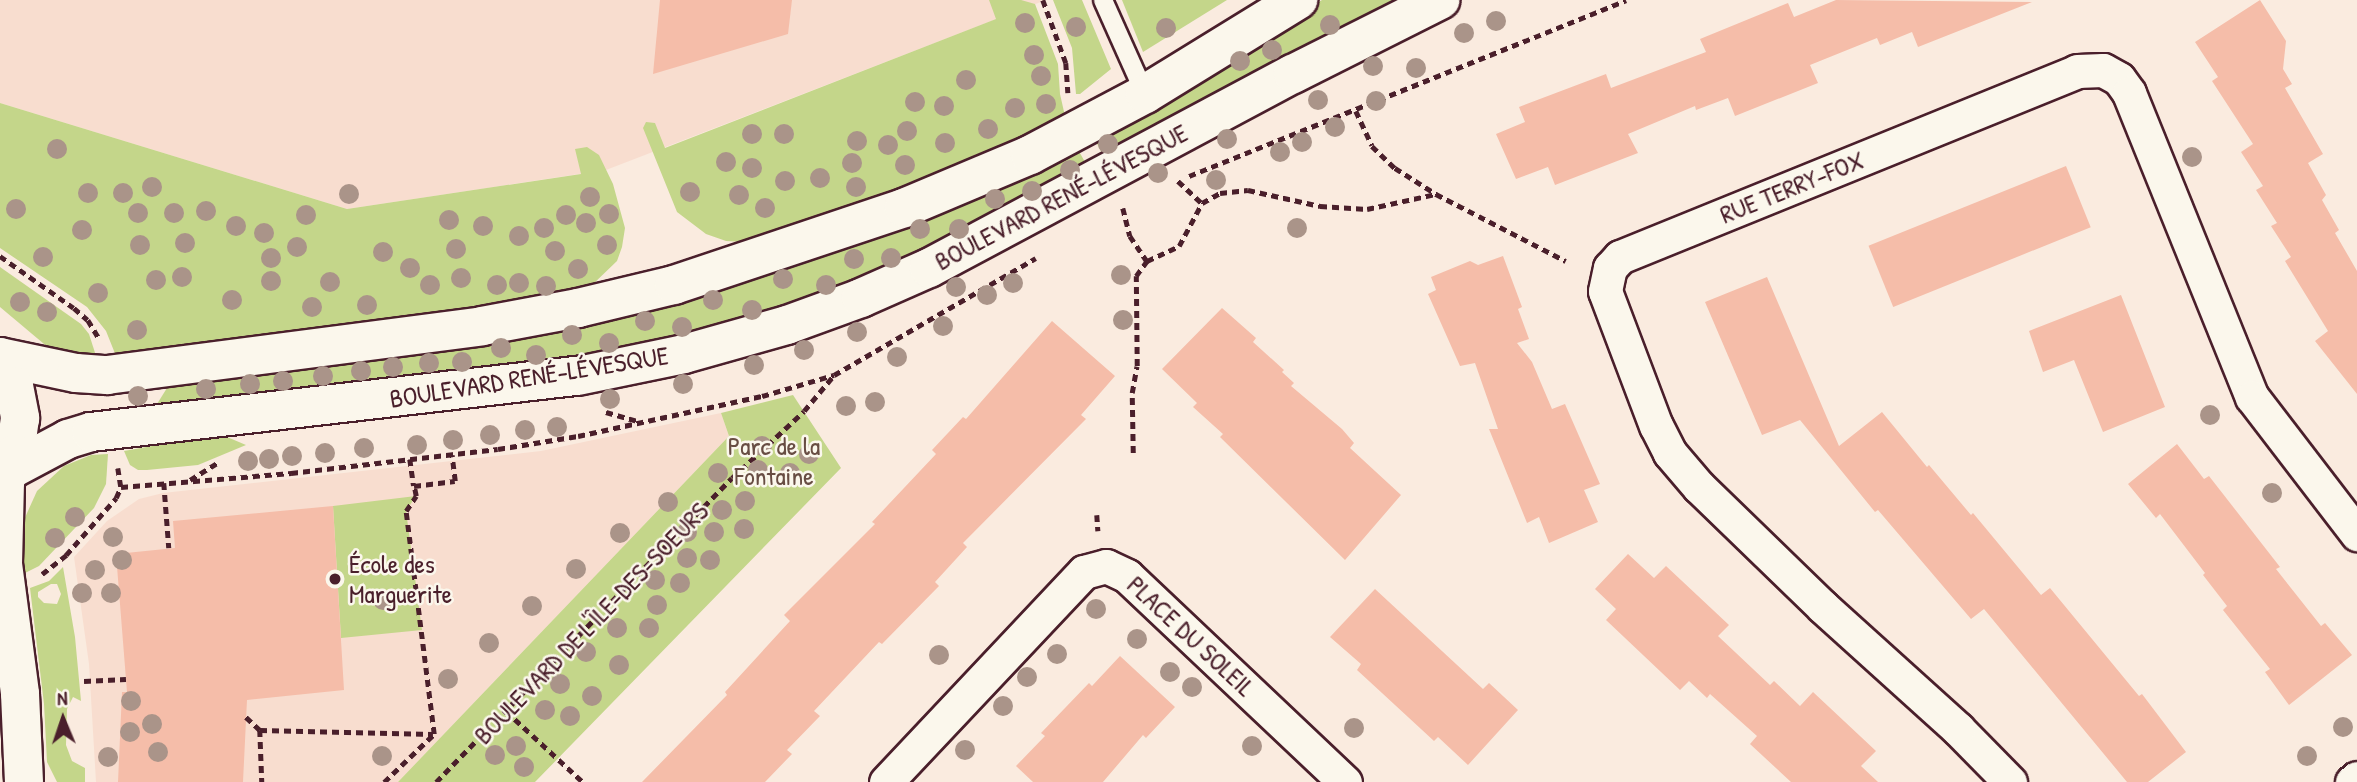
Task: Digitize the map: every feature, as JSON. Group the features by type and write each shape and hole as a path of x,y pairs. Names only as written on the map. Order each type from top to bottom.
{"street":[{"name":"BOULEVARD RENÉ-LÉVESQUE","path":"0,357 76,373 107,375 258,353 440,332 578,308 674,285 755,261 914,204 1031,155 1145,94 1298,0"},
{"name":"BOULEVARD RENÉ-LÉVESQUE","path":"5,481 68,439 91,432 578,376 684,354 787,325 861,298 940,263 1282,79 1440,0"},
{"name":"RUE TERRY-FOX","path":"2010,782 1958,729 1823,607 1709,497 1670,453 1652,414 1605,291 1610,268 1620,257 2077,71 2103,70 2119,79 2129,93 2252,397 2357,534"},
{"path":"0,357 10,374 19,408 18,443 5,481 3,564 20,694 24,782"},
{"name":"PLACE DU SOLEIL","path":"886,782 1078,578 1091,569 1106,566 1127,576 1345,782"},
{"path":"2352,782 2357,778"}],"lane":[{"path":"1103,0 1145,94"}],"path":[{"path":"1042,0 1066,64 1069,104"},
{"name":"BOULEVARD RENÉ-LÉVESQUE","path":"1167,186 1626,0"},
{"path":"1356,111 1372,146 1382,158 1436,194 1566,261"},
{"path":"1178,181 1202,203"},
{"path":"1133,453 1132,393 1137,366 1136,276 1147,261 1179,246 1202,203 1220,193 1248,190 1320,206 1367,209 1436,194"},
{"name":"BOULEVARD RENÉ-LÉVESQUE","path":"1112,214 1135,201"},
{"path":"1123,207 1130,236 1147,261"},
{"name":"BOULEVARD RENÉ-LÉVESQUE","path":"39,576 66,555 116,498 121,488 452,455 540,443 762,396 834,375 1048,251"},
{"path":"0,256 88,320 102,344"},
{"name":"BOULEVARD DE L'ÎLE-DES-SOEURS","path":"436,782 732,478 804,411 834,375"},
{"name":"BOULEVARD RENÉ-LÉVESQUE","path":"598,410 643,422"},
{"path":"414,486 455,481 452,455"},
{"path":"410,459 415,496 406,511 434,734"},
{"name":"BOULEVARD RENÉ-LÉVESQUE","path":"190,481 219,462"},
{"path":"164,484 169,548"},
{"path":"84,681 126,679"},
{"path":"506,711 583,782"},
{"path":"246,717 260,730 434,734"},
{"path":"260,730 262,782"},
{"path":"384,782 434,734"}],"shaded area":[{"path":"0,0 1046,0 606,170 347,209 0,103"},
{"name":"École des Marguerite","path":"721,413 729,436 398,782 96,782 89,664 74,557 107,521 139,499 163,493 541,451"}],"green space":[{"path":"989,0 1021,0 1035,4 1058,64 1060,94 1067,125 1053,130 1030,132 945,172 844,212 744,242 726,241 706,234 677,212 643,128 646,122 655,123 665,148 996,19"},
{"path":"1053,0 1082,0 1111,69 1080,94 1076,94 1072,48"},
{"path":"1122,0 1227,0 1143,52"},
{"path":"1322,0 1396,0 1234,94 1106,161 1093,136"},
{"path":"0,103 347,209 581,174 575,149 587,147 599,155 613,184 625,228 622,247 617,261 590,287 501,307 116,356 106,331 87,307 0,248"},
{"path":"1076,146 1090,171 957,241 787,308 707,331 562,360 157,404 172,380 716,290 850,246"},
{"path":"0,267 81,324 89,334 97,359 50,349 0,307"},
{"name":"Parc de la Fontaine","path":"793,395 841,468 535,782 398,782 729,436 721,413"},
{"path":"220,434 246,445 198,465 147,470 138,470 130,465 124,451"},
{"path":"108,454 106,484 94,508 39,566 25,573 21,557 23,522 37,491 64,466 91,455"},
{"path":"416,496 406,511 422,630 341,638 333,506"},
{"path":"63,567 75,637 81,701 73,697 67,709 66,745 72,761 85,768 85,782 57,782 47,762 44,704 30,588 49,581","holes":["51,584 57,584 61,594 57,604 44,603 38,597 38,592"]}],"building":[{"path":"660,0 792,0 788,34 653,74"},
{"path":"1836,0 2032,2 1918,47 1912,32 1880,45 1877,38 1810,65 1818,83 1735,116 1728,98 1696,110 1695,106 1628,134 1638,153 1555,185 1548,167 1516,179 1496,134 1525,122 1519,107 1606,74 1611,88 1706,52 1700,39 1788,3 1794,17"},
{"path":"2260,0 2286,41 2283,69 2292,84 2285,88 2323,154 2308,163 2326,195 2322,200 2339,230 2335,233 2357,271 2357,394 2315,341 2328,331 2285,261 2291,257 2271,226 2277,223 2256,190 2263,186 2241,152 2253,144 2212,81 2218,77 2195,42"},
{"path":"2066,166 2091,227 1893,307 1869,246"},
{"path":"1503,256 1522,307 1518,309 1529,339 1517,343 1532,362 1552,409 1565,404 1600,484 1584,490 1598,522 1549,543 1539,517 1527,523 1489,429 1498,429 1475,363 1460,366 1428,294 1436,290 1431,277 1470,261 1478,265"},
{"path":"1767,277 1839,446 1882,412 1927,467 1929,465 1971,515 1973,513 2041,595 2050,588 2139,696 2142,694 2186,752 2148,782 2127,782 1984,609 1971,619 1878,510 1875,512 1800,420 1762,435 1705,302"},
{"path":"2121,295 2165,407 2103,432 2074,360 2043,372 2029,331"},
{"path":"1222,308 1256,338 1253,342 1284,370 1282,372 1294,383 1291,386 1342,429 1354,443 1350,448 1401,495 1345,560 1220,437 1223,434 1193,407 1197,403 1162,369"},
{"path":"1052,321 1115,376 1081,415 1086,419 963,543 967,547 935,582 939,586 882,644 879,642 814,711 820,716 787,750 792,754 765,782 642,782 727,695 725,692 790,621 784,615 875,524 872,522 936,454 932,450 963,417 966,419"},
{"path":"2177,444 2204,479 2209,476 2280,567 2276,569 2321,626 2325,623 2352,655 2289,705 2265,672 2270,669 2223,610 2227,606 2203,575 2205,573 2160,514 2156,518 2128,484"},
{"path":"333,506 344,690 247,700 243,782 118,782 122,692 127,692 116,554 175,548 173,521"},
{"path":"1628,554 1654,578 1666,566 1729,625 1718,636 1770,685 1774,681 1800,706 1813,692 1876,751 1861,766 1878,782 1791,782 1750,744 1757,736 1710,694 1707,698 1689,681 1680,690 1606,620 1616,609 1595,589"},
{"path":"1375,589 1483,689 1489,683 1518,710 1468,765 1438,737 1434,741 1357,670 1361,664 1330,637"},
{"path":"1120,656 1175,707 1146,738 1143,735 1103,782 1033,782 1016,766 1045,736 1041,733 1089,683 1092,686"}],"place":[{"name":"École des Marguerite","path":"335,579"}]}
